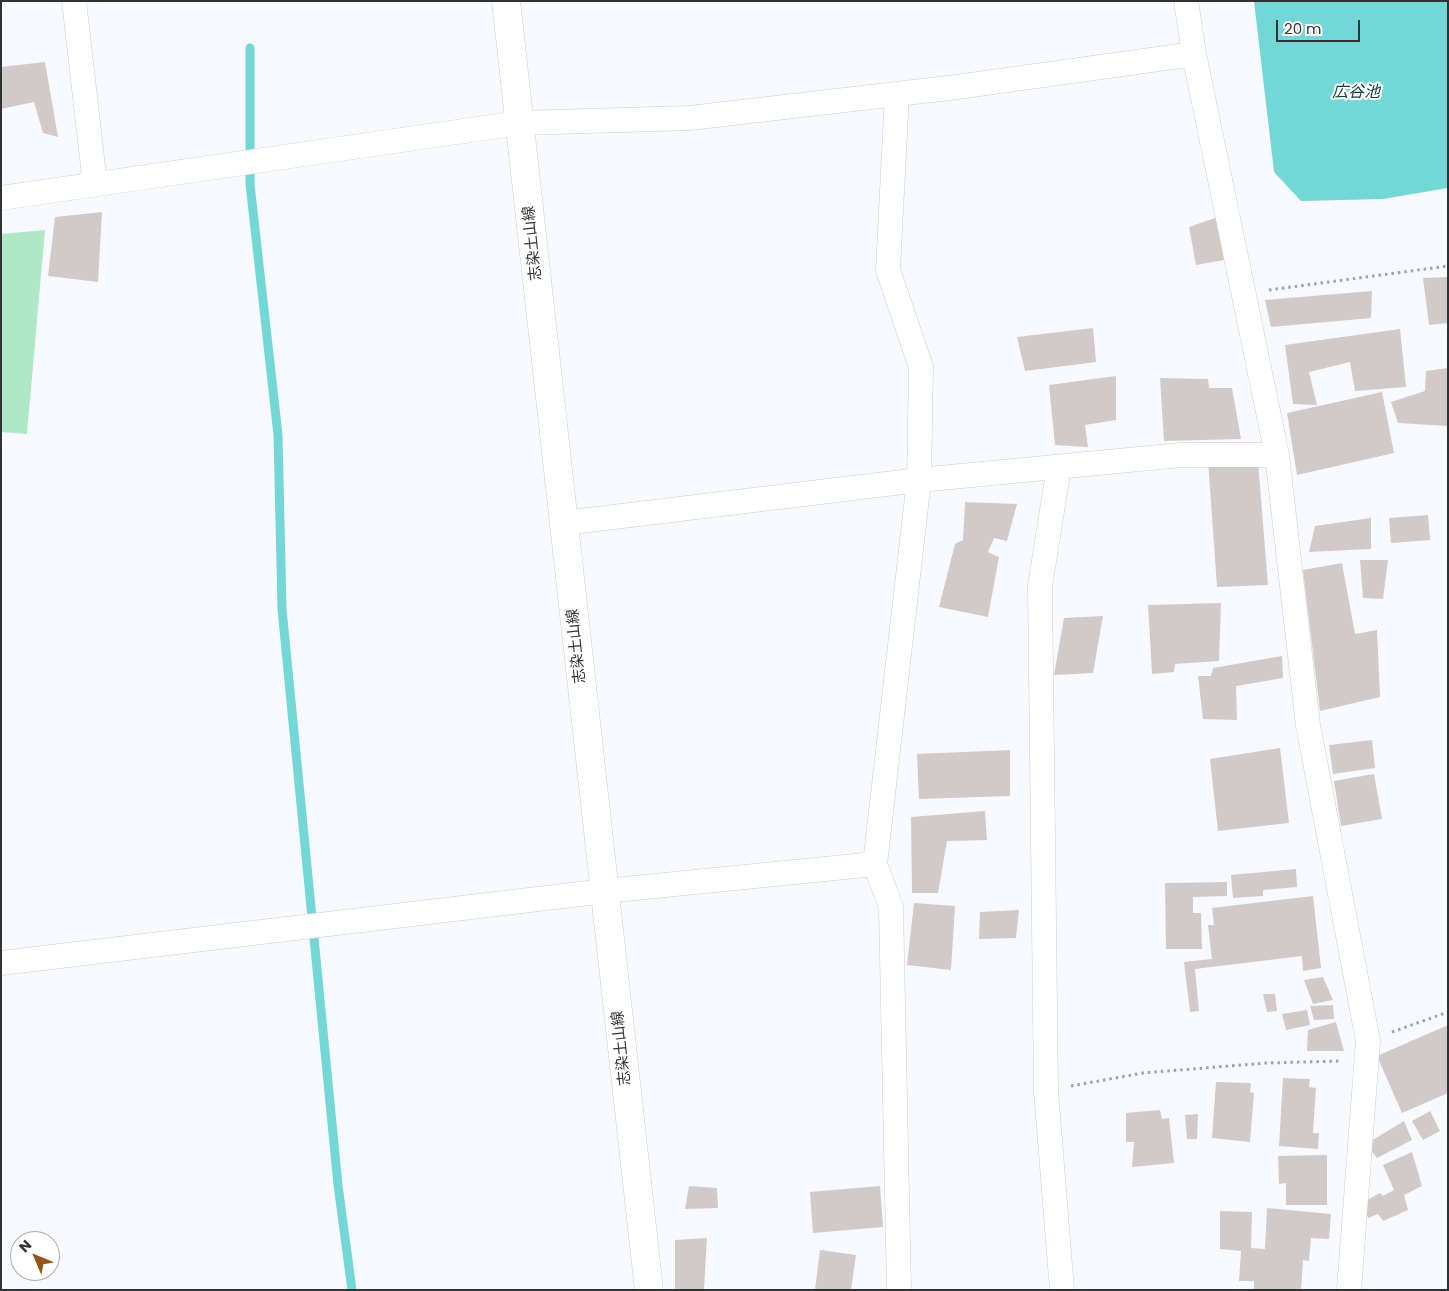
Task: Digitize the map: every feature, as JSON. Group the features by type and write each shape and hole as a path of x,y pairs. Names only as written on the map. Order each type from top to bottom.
{"main road":[{"name":"志染土山線","path":"506,1 650,1290"}],"street":[{"path":"74,1 94,184"},
{"path":"1186,1 1194,54 1277,455 1308,725 1367,1050 1349,1290"},
{"path":"1,198 519,123 690,118 897,94 1194,54"},
{"path":"897,94 888,270 921,367 919,480 875,864 891,907 899,1290"},
{"path":"564,523 919,480 1181,455 1277,455"},
{"path":"1059,467 1040,586 1046,1091 1062,1290"},
{"path":"1,963 605,891 875,864"}],"path":[{"path":"1243,293 1448,266"},
{"path":"1046,1091 1143,1073 1266,1063 1367,1050 1448,1012"}],"green space":[{"path":"45,230 27,434 1,432 1,234"}],"water":[{"name":"広谷池","path":"1254,1 1448,1 1448,188 1383,199 1301,201 1274,172"}],"building":[{"path":"45,62 58,137 43,133 34,102 1,109 1,67"},
{"path":"102,212 98,282 48,276 55,217"},
{"path":"1218,217 1224,260 1196,265 1189,227"},
{"path":"1448,277 1448,323 1429,325 1423,278"},
{"path":"1372,291 1371,318 1271,327 1265,300"},
{"path":"1093,328 1096,362 1025,371 1017,337"},
{"path":"1400,329 1406,387 1355,391 1350,362 1309,372 1317,405 1293,404 1285,345"},
{"path":"1448,368 1448,426 1398,423 1391,402 1425,391 1426,371"},
{"path":"1116,376 1116,420 1085,425 1088,447 1055,445 1049,385"},
{"path":"1160,378 1208,379 1209,388 1232,388 1241,439 1164,441"},
{"path":"1382,392 1394,453 1297,475 1287,413"},
{"path":"1208,460 1258,462 1268,585 1217,587"},
{"path":"965,502 1017,504 1007,541 994,538 988,552 999,557 988,617 939,607 955,544 963,540"},
{"path":"1428,515 1430,540 1391,543 1389,518"},
{"path":"1371,518 1371,549 1309,552 1315,526"},
{"path":"1360,560 1388,560 1383,599 1363,598"},
{"path":"1342,563 1355,634 1377,630 1380,697 1320,711 1303,570"},
{"path":"1221,603 1219,661 1175,664 1174,672 1152,674 1148,605"},
{"path":"1103,616 1093,673 1054,675 1064,618"},
{"path":"1282,656 1283,678 1236,686 1237,720 1203,719 1198,676 1211,676 1213,668"},
{"path":"1372,740 1375,768 1333,774 1329,745"},
{"path":"1280,748 1289,823 1218,831 1210,759"},
{"path":"1010,750 1010,796 919,799 917,754"},
{"path":"1374,774 1382,819 1341,826 1334,781"},
{"path":"985,811 987,840 947,841 938,893 912,893 911,817"},
{"path":"1296,869 1297,887 1263,890 1263,896 1233,898 1231,875"},
{"path":"1227,882 1227,896 1193,897 1193,913 1201,913 1202,949 1166,949 1165,883"},
{"path":"1313,896 1321,968 1303,971 1302,956 1195,969 1199,1011 1190,1012 1184,962 1212,959 1208,925 1214,925 1212,908"},
{"path":"914,903 955,906 951,970 907,965"},
{"path":"1019,910 1016,938 979,939 980,912"},
{"path":"1323,977 1333,1000 1313,1004 1304,980"},
{"path":"1263,994 1275,994 1277,1011 1267,1012"},
{"path":"1333,1005 1334,1019 1314,1020 1310,1006"},
{"path":"1307,1010 1310,1025 1286,1030 1282,1014"},
{"path":"1336,1022 1344,1051 1307,1051 1308,1030"},
{"path":"1448,1025 1448,1093 1402,1113 1377,1056"},
{"path":"1283,1078 1310,1079 1309,1087 1316,1088 1313,1133 1319,1133 1318,1149 1279,1146"},
{"path":"1216,1082 1251,1083 1250,1092 1254,1093 1250,1142 1212,1138"},
{"path":"1160,1110 1162,1119 1169,1118 1174,1163 1132,1167 1134,1142 1126,1142 1126,1113"},
{"path":"1430,1111 1440,1131 1423,1140 1412,1121"},
{"path":"1198,1114 1197,1139 1187,1139 1185,1115"},
{"path":"1404,1121 1412,1140 1377,1158 1366,1144"},
{"path":"1412,1152 1422,1186 1404,1195 1408,1210 1383,1221 1378,1214 1368,1218 1362,1203 1380,1193 1383,1196 1394,1190 1383,1165"},
{"path":"1327,1155 1327,1205 1286,1205 1286,1183 1279,1184 1278,1156"},
{"path":"689,1186 717,1188 718,1208 685,1209"},
{"path":"880,1186 883,1227 813,1233 810,1192"},
{"path":"1267,1208 1331,1214 1329,1239 1311,1238 1309,1261 1303,1260 1301,1290 1254,1290 1254,1281 1239,1281 1241,1251 1220,1249 1220,1211 1252,1212 1251,1248 1265,1249"},
{"path":"707,1238 704,1290 675,1290 675,1240"},
{"path":"820,1250 856,1255 851,1290 815,1290"}],"waterway":[{"path":"250,48 250,184 278,435 282,609 338,1185 352,1290"}]}
